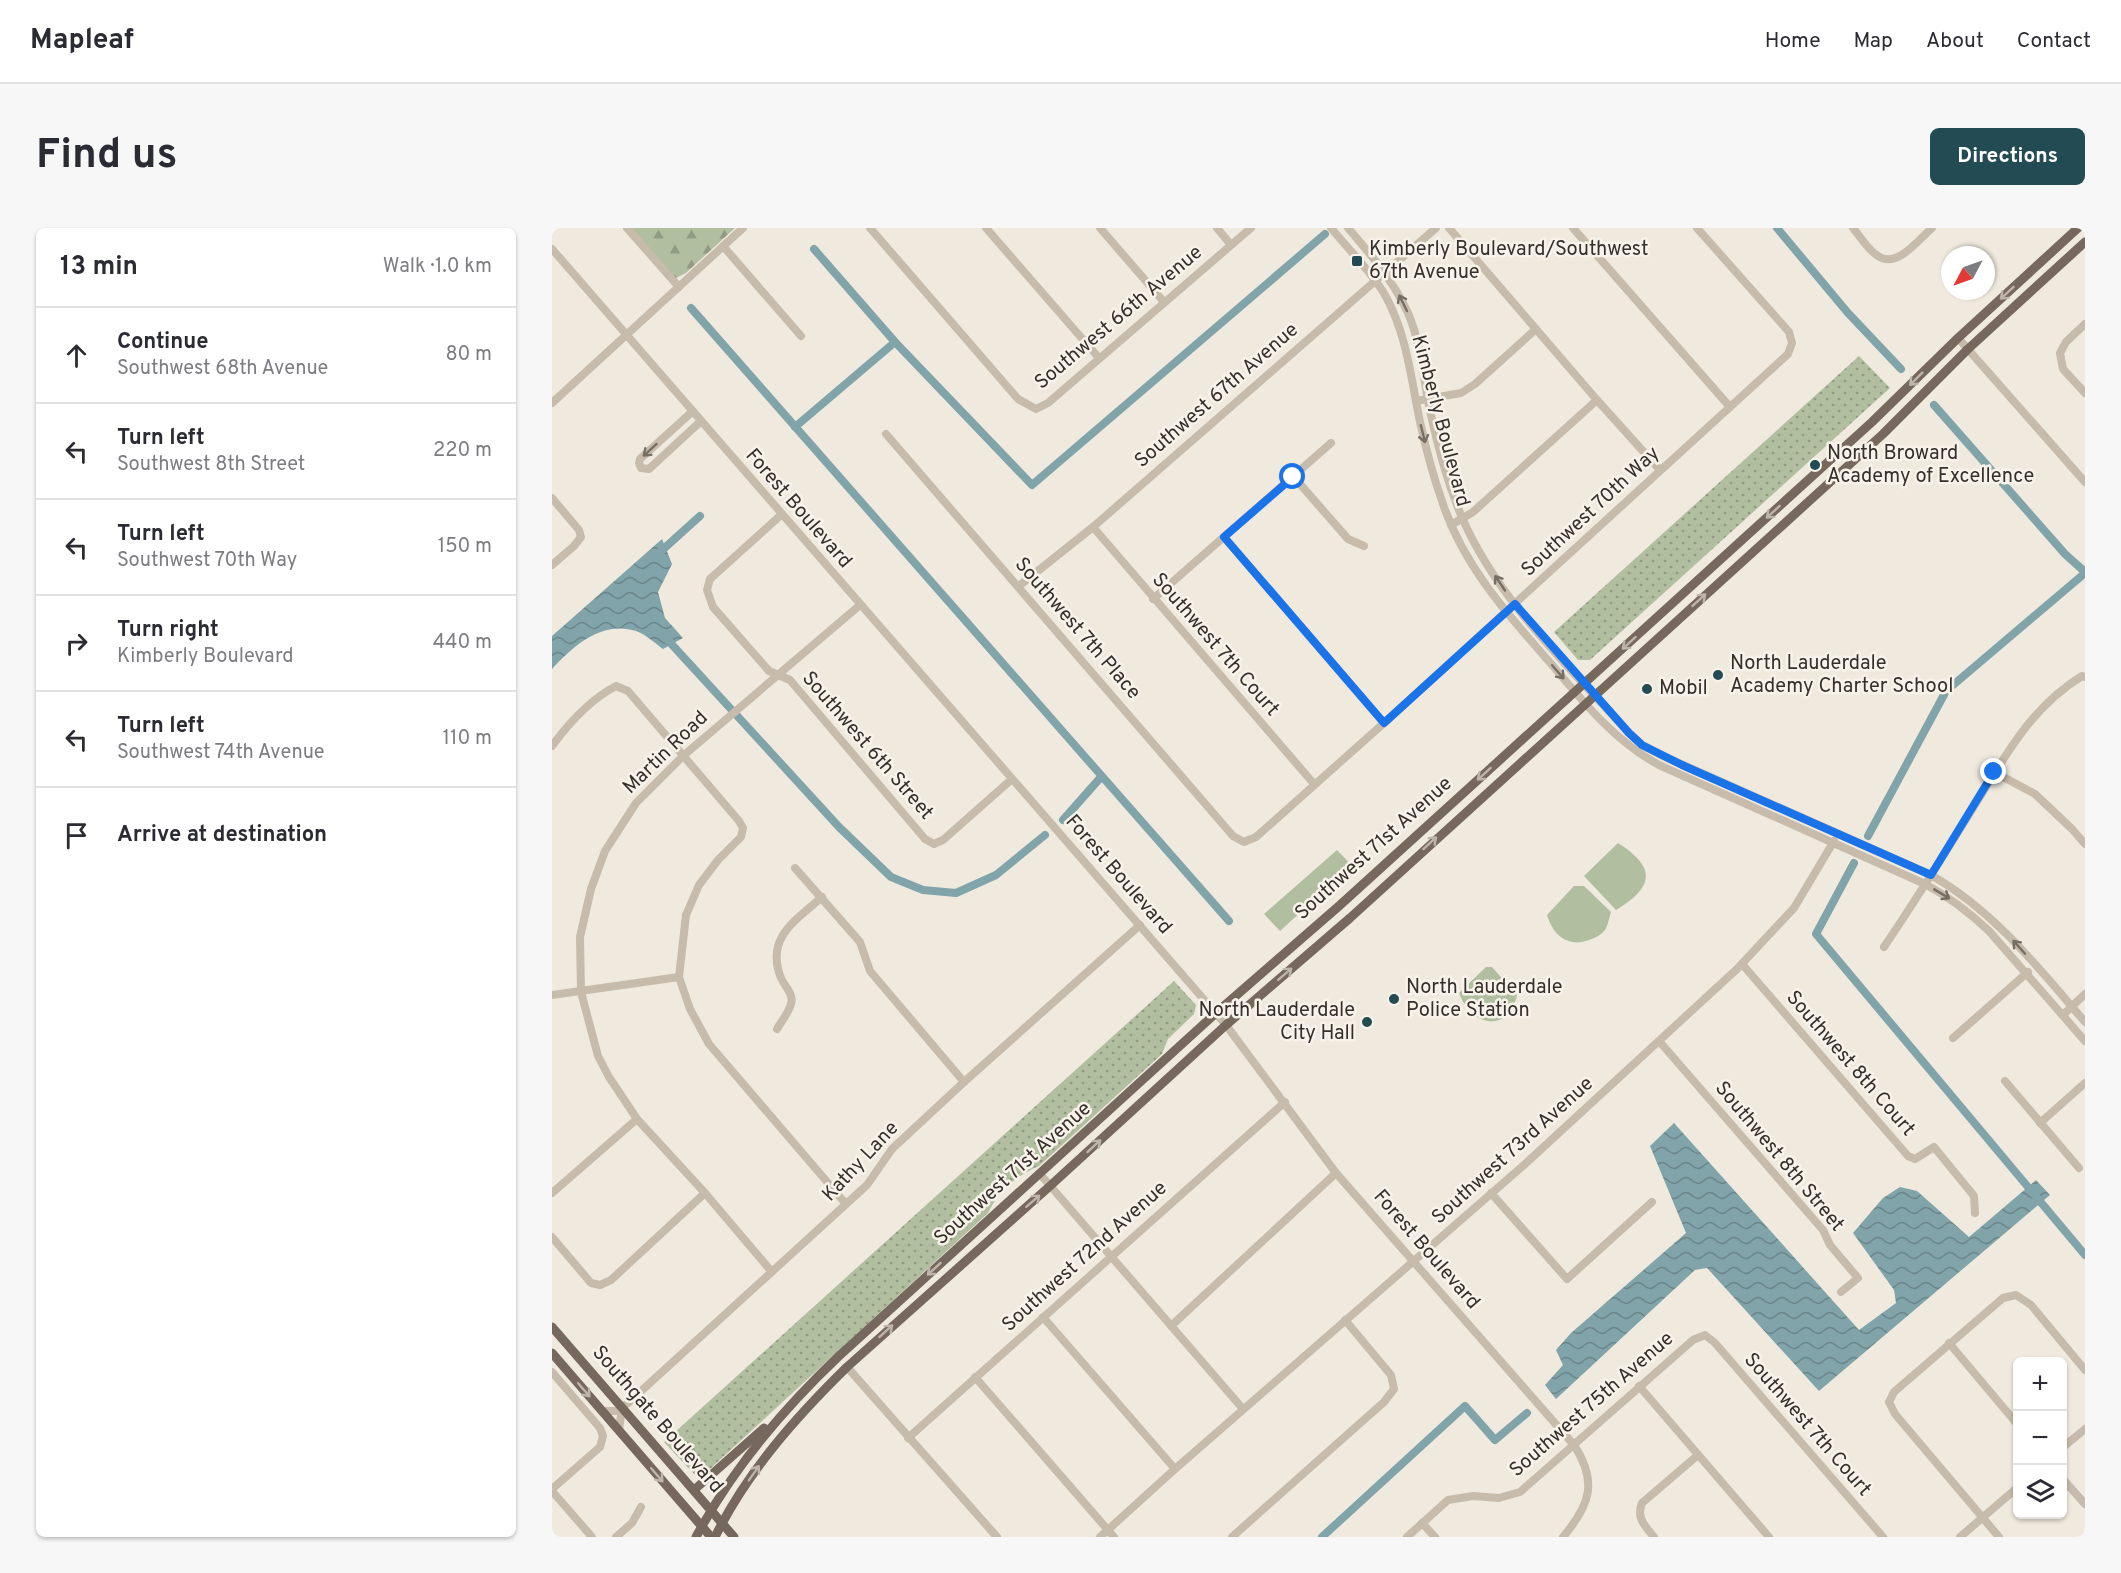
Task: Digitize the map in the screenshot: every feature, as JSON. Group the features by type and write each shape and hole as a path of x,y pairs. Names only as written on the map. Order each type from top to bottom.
{"main road":[{"path":"2066,260 2076,246 2079,228"},
{"name":"Southwest 71st Avenue","path":"696,1537 742,1463 779,1415 808,1385 1216,1013 1339,906 1872,422 1958,338 2079,228"},
{"name":"Southwest 71st Avenue","path":"713,1537 762,1461 806,1408 847,1367 1226,1025 1350,918 1883,434 1968,350 2085,242"},
{"name":"Southgate Boulevard","path":"552,1327 734,1537"},
{"name":"Southgate Boulevard","path":"552,1353 713,1537"},
{"path":"806,1408 804,1396 808,1385"},
{"path":"694,1490 779,1415"}],"street":[{"path":"627,228 679,287"},
{"path":"554,397 743,228"},
{"name":"Southwest 66th Avenue","path":"870,228 1018,399 1036,409 1048,403 1251,228"},
{"path":"986,228 1099,358"},
{"path":"1100,228 1164,302"},
{"path":"1217,228 1231,245"},
{"name":"Kimberly Boulevard","path":"1331,228 1385,295 1403,339 1431,463 1442,503 1451,525 1480,579 1575,692 1638,754 1693,782 1925,884 1948,897 1973,915 2085,1041"},
{"name":"Kimberly Boulevard","path":"1348,228 1385,271 1409,315 1420,353 1428,400 1443,460 1462,518 1476,546 1515,604 1595,695 1642,745 1682,765 1931,875 1957,890 1984,911 2085,1022"},
{"name":"Southwest 67th Avenue","path":"1019,586 1093,527 1436,228"},
{"path":"1449,228 1660,471"},
{"path":"1573,228 1730,407"},
{"name":"Southwest 70th Way","path":"1244,842 1256,837 1384,723 1788,354 1792,343 1789,332 1697,228"},
{"path":"1853,228 1878,256 1890,260 1898,258 1932,228"},
{"path":"723,246 801,336"},
{"name":"Forest Boulevard","path":"552,249 1216,1013 1336,1173 1574,1445 1585,1462 1590,1487 1577,1520 1563,1537"},
{"path":"2085,324 2066,342 2060,353 2063,369 2085,393"},
{"path":"1416,401 1461,393 1475,384 1536,329"},
{"path":"1958,338 2085,482"},
{"path":"1451,525 1473,512 1597,400"},
{"path":"693,411 640,459 641,468 649,469 701,421"},
{"name":"Southwest 7th Place","path":"886,434 1233,836 1244,842"},
{"path":"1153,599 1331,443"},
{"path":"1293,477 1348,539 1364,546"},
{"path":"552,498 579,531 580,537 574,546 552,565"},
{"name":"Southwest 6th Street","path":"781,514 710,579 707,590 712,607 769,671 781,674 790,680 925,839 934,844 943,840 1012,779"},
{"name":"Southwest 7th Court","path":"1093,527 1314,784"},
{"path":"1224,537 1384,723"},
{"name":"Martin Road","path":"772,1272 705,1193 637,1119 618,1092 598,1056 581,992 580,937 591,889 604,851 636,803 683,756 860,605"},
{"path":"1884,947 2003,757 2027,724 2063,688 2083,676"},
{"path":"552,746 566,727 604,693 616,686 628,691 739,820 743,828 741,837 718,860 699,885 686,915 679,977 690,1009 709,1044 846,1204"},
{"path":"1994,772 2035,794 2085,844"},
{"name":"Southwest 73rd Avenue","path":"1100,1537 1243,1409 1414,1262 1742,964 1794,908 1838,834"},
{"path":"795,868 860,942 870,971 964,1082"},
{"path":"777,1029 791,1005 791,993 782,980 776,961 777,945 787,928 822,897"},
{"name":"Kathy Lane","path":"622,1408 867,1185 891,1149 1140,925"},
{"name":"Southwest 8th Court","path":"1742,964 1908,1156 1915,1159 1934,1147 1974,1196 1975,1214"},
{"path":"1953,1038 2035,965"},
{"path":"552,995 679,977"},
{"path":"2063,1015 2085,994"},
{"name":"Southwest 8th Street","path":"1659,1041 1822,1230 1830,1245 1858,1278 1841,1292"},
{"path":"2005,1081 2079,1168"},
{"path":"2040,1122 2085,1083"},
{"name":"Southwest 72nd Avenue","path":"908,1438 1285,1102"},
{"path":"552,1193 637,1119"},
{"path":"1171,1326 1336,1173"},
{"path":"1040,1174 1243,1409"},
{"path":"552,1238 591,1283 600,1285 611,1280 705,1193"},
{"path":"1491,1193 1567,1279 1652,1202"},
{"path":"1999,1537 1895,1414 1889,1402 1894,1392 2003,1298 2016,1295 2031,1305 2085,1370"},
{"path":"1043,1317 1175,1469"},
{"path":"1232,1537 1384,1401 1394,1389 1391,1375 1345,1320"},
{"name":"Southwest 7th Court","path":"1705,1335 1715,1343 1883,1537"},
{"name":"Southwest 75th Avenue","path":"1407,1537 1448,1500 1473,1496 1499,1498 1520,1491 1692,1340 1705,1335"},
{"path":"1949,1343 2013,1419"},
{"path":"847,1367 997,1537"},
{"path":"552,1372 600,1428 603,1436 600,1447 552,1490 592,1537"},
{"path":"975,1377 1114,1537"},
{"path":"1639,1386 1769,1537"},
{"path":"602,1411 611,1412 622,1408"},
{"path":"619,1430 622,1408"},
{"path":"2067,1444 2085,1429"},
{"path":"1654,1537 1642,1522 1639,1511 1642,1503 1698,1455"},
{"path":"2067,1484 2085,1504"},
{"path":"1960,1537 2013,1491"},
{"path":"616,1537 632,1523 641,1507"},
{"path":"1422,1523 1435,1537"}],"green space":[{"path":"632,228 735,228 686,273 676,278 669,273"},
{"path":"1859,356 1890,388 1590,660 1578,660 1554,632"},
{"path":"1618,843 1639,861 1645,869 1646,877 1638,893 1616,910 1584,876"},
{"path":"1337,850 1357,871 1333,894 1327,888 1280,931 1264,914"},
{"path":"1574,886 1584,886 1611,912 1607,926 1600,935 1581,942 1562,938 1553,928 1547,915"},
{"path":"1486,967 1492,967 1517,995 1513,1007 1506,1016 1499,1020 1481,1019 1472,1013 1459,993"},
{"path":"1174,981 1196,1005 1194,1014 1168,1039 1162,1054 1039,1166 1023,1174 1009,1185 997,1197 988,1213 699,1479 664,1442"}],"water":[{"path":"662,539 672,564 658,592 665,618 683,638 663,649 636,631 611,629 589,637 552,669 552,636"},
{"path":"1674,1123 1859,1330 1896,1303 1894,1290 1853,1233 1883,1198 1900,1187 1917,1191 1969,1237 2036,1180 2050,1195 1819,1391 1707,1268 1695,1270 1556,1399 1545,1385 1563,1365 1556,1350 1571,1333 1686,1233 1650,1146"}],"waterway":[{"path":"1777,228 1848,313 1901,369"},
{"path":"814,249 895,342 1032,485 1325,234"},
{"path":"691,308 1229,921"},
{"path":"795,427 895,342"},
{"path":"1934,405 2065,554 2085,572"},
{"path":"659,553 700,516"},
{"path":"1868,836 1946,691 2085,573"},
{"path":"665,637 839,827 891,877 923,890 956,893 996,875 1045,835"},
{"path":"1063,820 1101,777"},
{"path":"1854,863 1816,934 2085,1255"},
{"path":"1322,1537 1465,1406 1495,1440 1527,1413"}],"place":[{"name":"Kimberly Boulevard/Southwest 67th Avenue","path":"1357,261"},
{"name":"North Broward Academy of Excellence","path":"1815,465"},
{"name":"North Lauderdale Academy Charter School","path":"1718,675"},
{"name":"Mobil","path":"1647,689"},
{"name":"North Lauderdale Police Station","path":"1394,999"},
{"name":"North Lauderdale City Hall","path":"1367,1022"}],"route":[{"path":"1293,477 1224,537 1384,723 1515,604 1575,674 1642,745 1682,765 1931,875 1994,772"}]}
